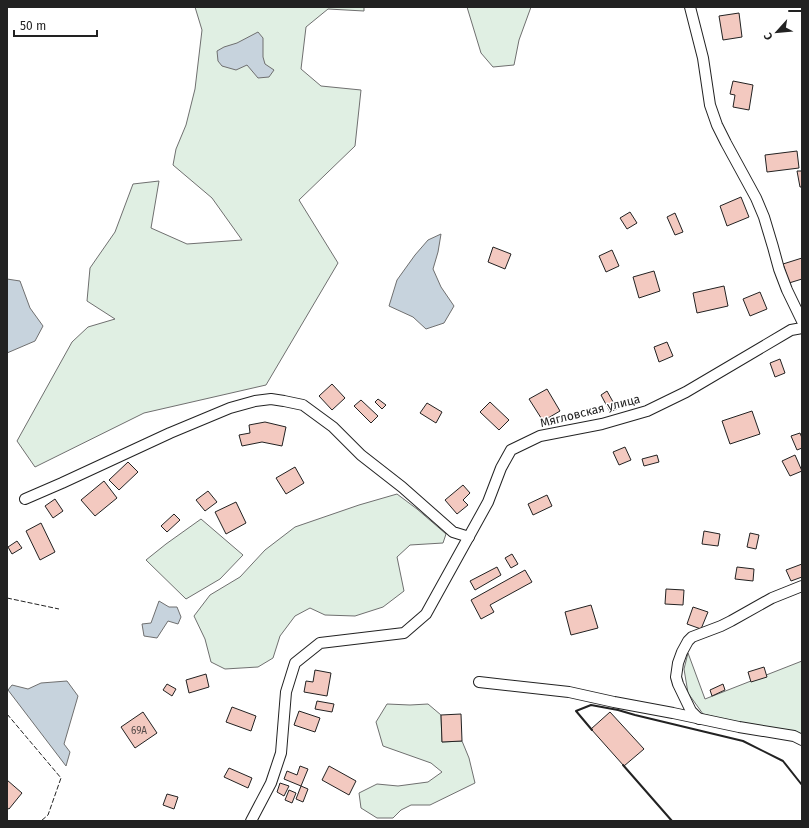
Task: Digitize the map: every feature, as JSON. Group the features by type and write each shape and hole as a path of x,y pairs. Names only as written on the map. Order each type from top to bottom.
{"street":[{"path":"690,7 704,58 710,105 726,143 756,198 764,217 779,269 787,290 802,320"},
{"name":"Мягловская улица","path":"251,821 271,783 281,753 286,692 295,663 320,643 404,633 426,614 488,502 501,468 511,450 540,436 602,424 648,411 686,392 791,330 802,328"},
{"path":"25,498 62,483 170,433 230,408 255,401 271,399 303,405 333,427 361,455 402,487 453,532 468,537"},
{"path":"699,719 691,711 687,704 676,677 678,663 688,641 692,637 726,624 772,598 802,586"},
{"path":"479,682 569,692 739,727 794,736 802,740"}],"green space":[{"path":"195,7 364,7 364,11 328,9 306,27 301,69 321,86 361,90 355,146 299,200 338,263 266,385 144,413 35,467 17,441 72,342 88,327 115,319 87,301 90,268 115,232 133,184 159,181 151,228 187,244 242,240 212,198 173,165 176,149 186,125 195,89 202,30"},
{"path":"467,7 531,7 519,40 514,65 493,67 481,53"},
{"path":"397,494 446,534 443,543 410,545 397,557 404,591 383,607 355,616 325,615 310,608 295,616 280,636 273,658 258,667 225,669 211,662 205,639 194,616 210,595 240,577 265,550 295,527 359,505"},
{"path":"201,519 243,555 220,579 186,599 146,560"},
{"path":"688,653 705,699 802,661 802,735 703,714 688,693 684,669"},
{"path":"387,704 428,704 441,715 442,742 462,741 469,758 475,783 430,805 411,805 401,810 393,818 377,818 361,808 359,793 377,784 398,786 428,782 442,772 431,763 383,746 376,722"}],"shaded area":[{"path":"258,32 263,38 263,57 265,64 274,70 269,77 258,78 247,65 236,70 222,66 218,61 217,51"},
{"path":"441,234 433,269 441,287 454,306 444,323 426,329 413,317 389,306 397,280 415,255 428,240"},
{"path":"7,279 20,281 30,308 43,326 35,341 7,353"},
{"path":"159,601 169,607 177,607 181,617 178,624 168,621 157,638 144,636 142,624 151,623"},
{"path":"67,681 78,696 64,744 70,752 66,766 8,690 12,685 28,689 41,683"}],"building":[{"path":"739,13 742,37 723,40 719,16"},
{"path":"733,81 753,85 749,110 733,107 735,95 730,94"},
{"path":"797,151 799,168 767,172 765,155"},
{"path":"797,171 802,171 802,187 800,187"},
{"path":"741,197 749,217 727,226 720,206"},
{"path":"630,212 637,223 627,229 620,218"},
{"path":"675,213 683,232 675,235 667,217"},
{"path":"493,247 511,254 505,269 488,262"},
{"path":"612,250 619,266 606,272 599,256"},
{"path":"802,258 802,279 789,283 783,264"},
{"path":"654,271 660,291 639,298 633,277"},
{"path":"724,286 728,306 697,313 693,293"},
{"path":"760,292 767,309 750,316 743,299"},
{"path":"667,342 673,356 659,362 654,347"},
{"path":"780,359 785,373 775,377 770,363"},
{"path":"332,384 345,398 332,410 319,396"},
{"path":"547,389 560,411 543,421 529,399"},
{"path":"607,391 617,409 610,412 601,395"},
{"path":"378,399 386,405 382,409 375,402"},
{"path":"361,400 378,416 371,423 354,406"},
{"path":"490,402 509,420 499,430 480,412"},
{"path":"427,403 442,412 436,423 420,413"},
{"path":"752,411 760,434 730,444 722,421"},
{"path":"265,422 286,427 282,446 262,442 242,446 239,435 250,433 249,425"},
{"path":"800,433 802,438 802,448 797,450 791,436"},
{"path":"625,447 631,460 619,465 613,452"},
{"path":"657,455 659,462 644,466 642,459"},
{"path":"795,455 802,471 790,476 782,461"},
{"path":"128,462 138,472 119,490 109,480"},
{"path":"295,467 304,483 286,494 276,478"},
{"path":"104,481 117,498 95,516 81,500"},
{"path":"463,485 470,493 463,500 468,505 457,514 445,500"},
{"path":"208,491 217,502 205,511 196,500"},
{"path":"547,495 552,506 533,515 528,504"},
{"path":"55,499 63,511 53,518 45,506"},
{"path":"236,502 246,523 226,534 215,512"},
{"path":"174,514 180,520 167,532 161,526"},
{"path":"41,523 55,552 40,560 26,531"},
{"path":"704,531 720,534 718,546 702,544"},
{"path":"750,533 759,535 756,549 747,547"},
{"path":"17,541 22,548 12,554 8,547"},
{"path":"512,554 518,564 511,568 505,558"},
{"path":"802,564 802,577 791,581 786,570"},
{"path":"497,567 501,575 475,590 470,581"},
{"path":"737,567 754,569 753,581 735,579"},
{"path":"525,570 532,582 490,605 494,612 481,619 471,600"},
{"path":"666,589 684,590 683,605 665,604"},
{"path":"591,605 598,628 571,635 565,612"},
{"path":"693,607 708,612 701,629 687,624"},
{"path":"764,667 767,677 751,682 748,672"},
{"path":"315,670 331,673 327,696 304,692 306,681 313,682"},
{"path":"206,674 209,687 189,693 186,680"},
{"path":"167,684 176,689 172,696 163,690"},
{"path":"723,684 725,690 712,696 710,690"},
{"path":"317,701 334,704 332,712 315,709"},
{"path":"232,707 256,716 251,731 226,722"},
{"path":"299,711 320,718 315,732 294,725"},
{"path":"143,712 157,733 135,748 121,727"},
{"path":"610,712 644,749 624,766 591,729"},
{"path":"461,714 462,741 442,742 441,715"},
{"path":"300,766 308,769 301,786 284,779 287,771 297,775"},
{"path":"329,766 356,781 349,795 322,780"},
{"path":"229,768 252,778 248,788 224,777"},
{"path":"7,780 22,793 9,809 7,808"},
{"path":"280,783 289,786 284,796 277,792"},
{"path":"301,786 308,789 303,802 296,799"},
{"path":"289,790 296,793 292,803 285,800"},
{"path":"167,794 178,797 174,809 163,805"}],"fence":[{"path":"7,598 59,609"},
{"path":"7,714 61,778 48,815 41,821"}],"wall":[{"path":"789,11 802,11"},
{"path":"592,730 576,711 591,705 618,710 743,741 783,761 802,785"},
{"path":"623,765 672,821"}]}
